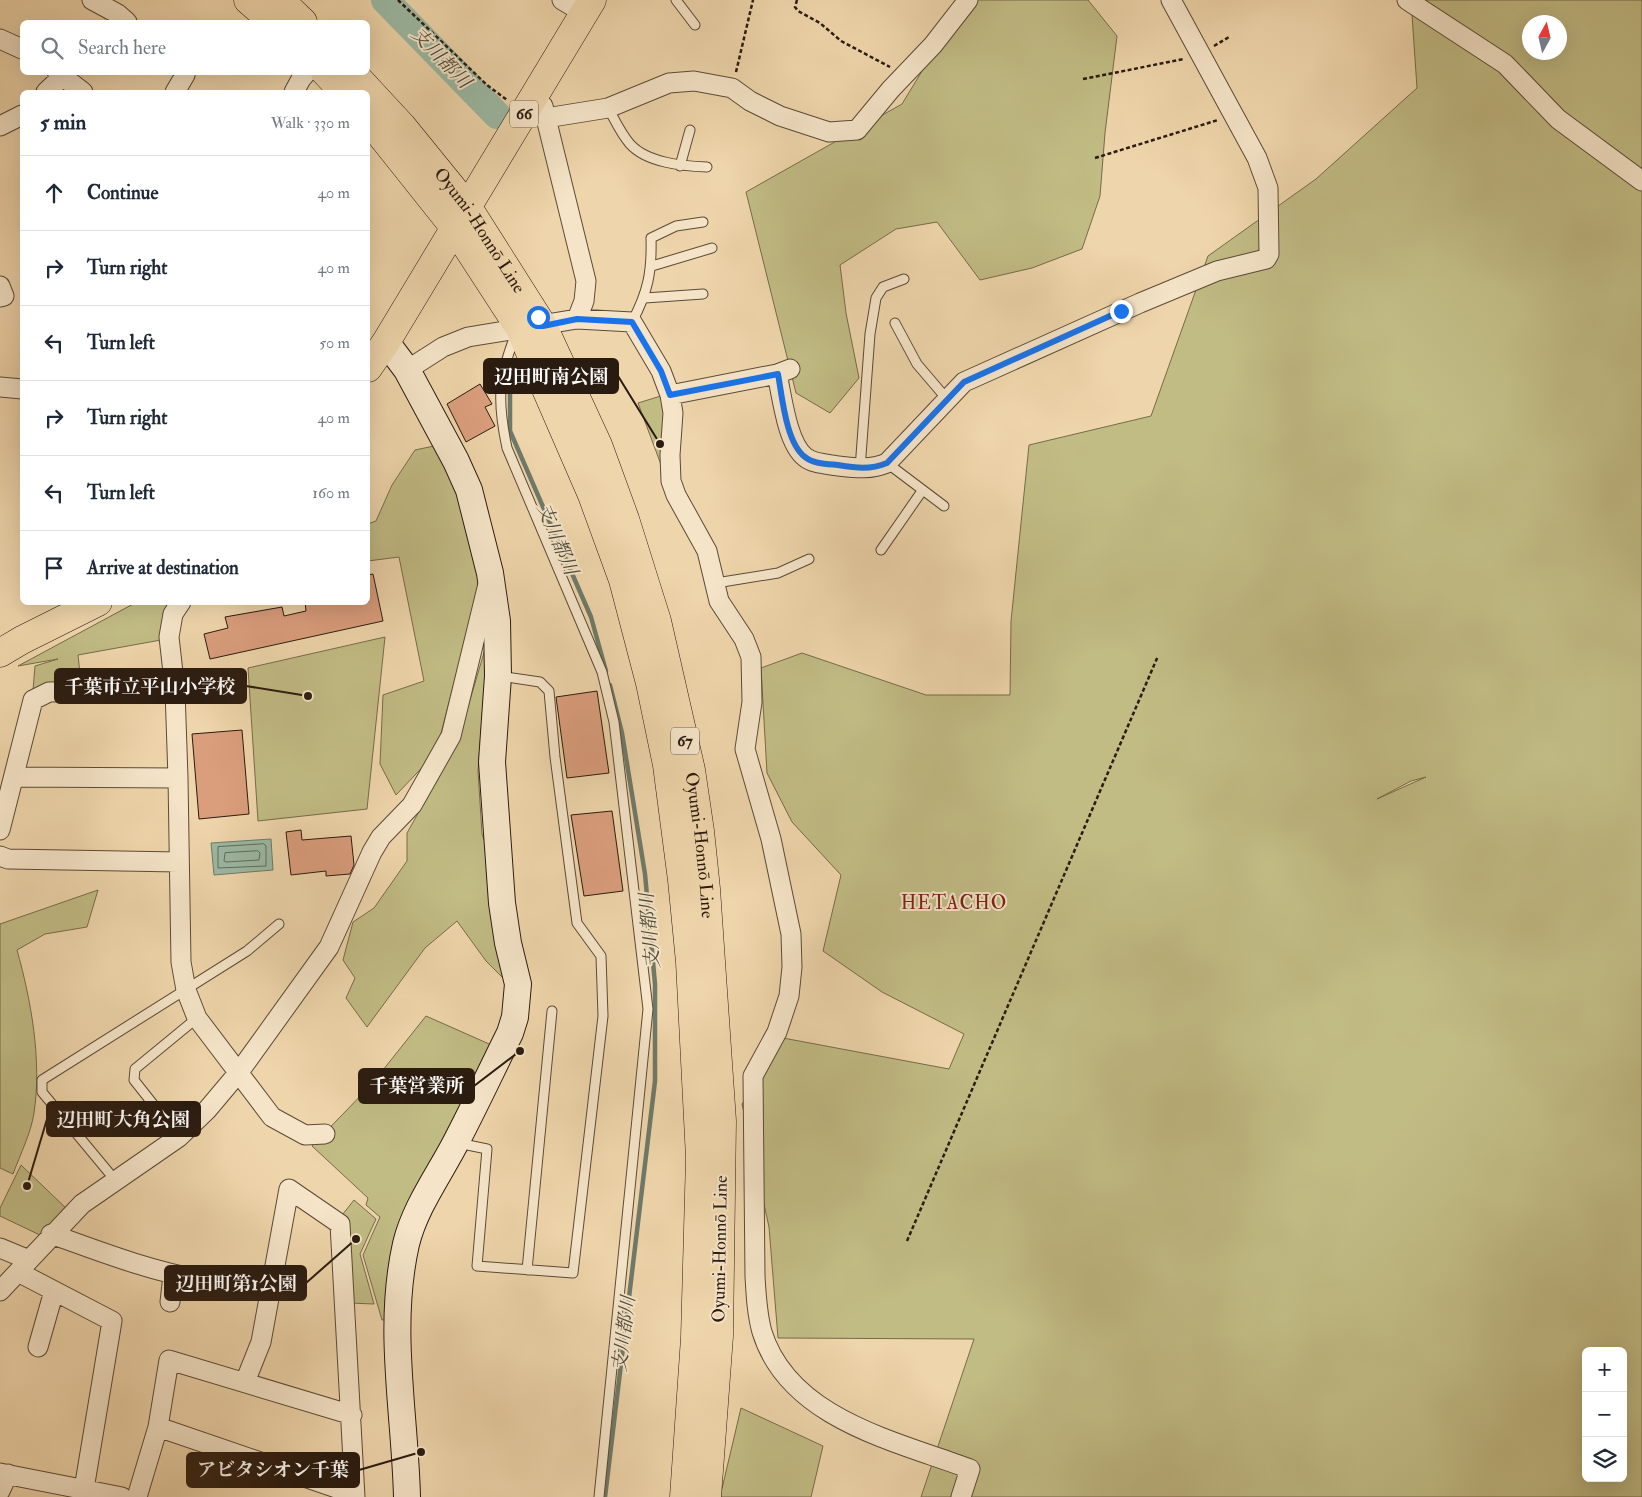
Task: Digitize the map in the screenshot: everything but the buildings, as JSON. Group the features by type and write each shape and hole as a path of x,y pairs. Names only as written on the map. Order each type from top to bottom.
{"main road":[{"path":"248,0 271,20"},
{"path":"280,0 301,20"},
{"name":"66","path":"370,365 386,342 460,216 539,90 579,4"},
{"path":"328,75 342,90"},
{"name":"Oyumi-Honnō Line","path":"355,75 369,90"},
{"name":"Oyumi-Honnō Line","path":"370,91 402,126 531,326 598,444 657,621 691,770 700,831 707,899 722,1122 719,1336 706,1497"},
{"name":"Oyumi-Honnō Line","path":"370,121 460,216"},
{"name":"Oyumi-Honnō Line","path":"531,326 623,580 650,683 667,765 690,962 700,1158 695,1338 684,1497"},
{"path":"0,653 92,605"}],"street":[{"path":"92,0 118,14 125,20"},
{"path":"546,118 608,108 669,83 694,81 732,88 750,101 780,116 829,132 857,130 933,45 968,0"},
{"path":"670,395 784,372 791,435 805,457 816,462 860,469 874,468 887,463 946,398 964,382 1140,302 1217,271 1266,259 1269,254 1268,188 1257,158 1171,0"},
{"path":"1407,0 1505,64 1558,119 1642,181"},
{"path":"0,39 20,48"},
{"path":"48,90 59,75 79,90"},
{"path":"176,90 186,75"},
{"path":"295,90 305,75"},
{"path":"539,90 586,280 584,301 577,319"},
{"path":"0,126 20,116"},
{"path":"0,286 4,296 0,297"},
{"path":"407,370 443,347 468,337 577,319 632,322 661,371 670,395 673,414 670,455 671,480 676,495 707,551 719,601 744,639 751,657 752,702 745,749 770,839 792,934 792,967 789,996 777,1032 753,1076 755,1276 756,1303 762,1333 775,1360 790,1380 817,1406 838,1419 970,1469 961,1497"},
{"path":"386,342 407,370 470,490 490,573 497,621 498,676 492,762 502,903 508,943 518,984 515,1017 510,1033 456,1142 413,1220 406,1245 399,1294 396,1352 408,1497"},
{"path":"0,387 20,389"},
{"path":"0,1290 82,1204 179,1137 207,1110 239,1072 328,947 372,852 381,837 412,804 451,736 490,573"},
{"path":"179,605 172,614 169,637 174,690 178,778 181,962 186,990 197,1018 272,1117 305,1135 325,1134"},
{"path":"0,830 33,700 49,692 174,690"},
{"path":"14,777 178,778"},
{"path":"0,856 8,859 178,862"},
{"path":"158,1427 354,1495 352,1415 340,1224 289,1189 262,1342 246,1382"},
{"path":"52,1234 110,1256 173,1275 202,1280"},
{"path":"0,1248 54,1291 112,1320 84,1489"},
{"path":"170,1302 173,1275"},
{"path":"38,1347 54,1291"},
{"path":"137,1497 158,1427 169,1360 352,1415"},
{"path":"3,1479 84,1489 122,1497"}],"lane":[{"path":"676,0 695,25"},
{"path":"608,108 629,143 636,150 666,163 680,166 706,167"},
{"path":"680,166 690,130"},
{"path":"632,322 644,298 652,266 651,238 676,226 703,222"},
{"path":"652,266 712,248"},
{"path":"860,469 872,315 876,298 883,287 904,279"},
{"path":"644,298 703,294"},
{"path":"895,324 917,364 946,398"},
{"path":"531,326 504,364 501,420 507,448 602,672 614,722 648,1009 599,1497"},
{"path":"887,463 944,506"},
{"path":"881,550 922,491"},
{"path":"716,583 778,573 809,559"},
{"path":"456,1142 487,1149 477,1266 572,1273 603,1016 601,956 577,923 555,756 549,692 540,682 498,676"},
{"path":"115,1180 42,1092 42,1080 247,951 279,924"},
{"path":"527,1270 552,1011"},
{"path":"179,1137 134,1080 135,1069 197,1018"}],"path":[{"path":"398,0 487,85 511,104"},
{"path":"732,88 753,0"},
{"path":"797,0 794,6 798,11 820,23 841,41 905,75"},
{"path":"1083,79 1200,55 1229,37"},
{"path":"1095,158 1234,115"},
{"path":"907,1241 1158,656"}],"shaded area":[{"path":"965,0 1088,0 1117,36 1105,133 1100,196 1082,249 1032,268 980,280 937,222 896,229 840,265 846,313 859,378 830,413 796,393 746,192 902,104"},
{"path":"1411,0 1642,0 1642,1497 921,1497 974,1339 778,1338 769,1227 742,1104 783,1038 949,1069 964,1034 882,992 823,951 841,875 792,822 767,773 761,668 802,653 926,695 1010,695 1011,621 1029,445 1151,416 1208,256 1316,179 1417,88","holes":["1426,777 1377,799 1411,781"]},
{"path":"664,395 666,478 638,403"},
{"path":"434,446 461,495 481,578 436,753 396,795 380,764 383,695 424,681 399,557 370,561 370,523 376,521 392,485 415,450"},
{"path":"131,605 174,605 161,640 78,655 82,692 33,690 35,666 58,659 18,666"},
{"path":"385,637 367,809 258,821 248,668"},
{"path":"488,639 478,771 482,834 507,907 511,986 486,961 457,921 425,948 367,1027 346,998 355,978 343,960 353,922 374,908 407,861 407,833 457,744"},
{"path":"98,890 87,927 45,934 17,950 31,1010 37,1072 33,1121 13,1174 0,1168 0,924"},
{"path":"426,1016 496,1047 428,1179 391,1319 382,1320 363,1255 380,1217 366,1205 368,1198 312,1146 371,1085"},
{"path":"21,1165 70,1212 44,1237 0,1216 0,1208"},
{"path":"354,1200 376,1219 360,1254 374,1304 349,1303 339,1219"},
{"path":"741,1408 823,1446 811,1497 720,1497"}],"water":[{"path":"271,839 273,870 214,875 211,843"}],"waterway":[{"name":"支川都川","path":"385,0 497,115"},
{"name":"支川都川","path":"510,384 510,431 591,617 606,671"},
{"name":"支川都川","path":"605,1497 655,1081 655,984 645,874 622,733 610,685"}],"place":[{"name":"辺田町南公園","path":"660,444"},
{"name":"千葉市立平山小学校","path":"308,696"},
{"name":"千葉営業所","path":"520,1051"},
{"name":"辺田町大角公園","path":"27,1186"},
{"name":"辺田町第1公園","path":"356,1239"},
{"name":"アビタシオン千葉","path":"421,1452"}],"district":[{"name":"HETACHO","path":"954,903"}],"route":[{"path":"538,317 543,326 577,319 632,322 661,371 670,395 778,374 791,435 796,446 805,457 816,462 860,469 874,468 887,463 946,398 964,382 1121,311"}]}
